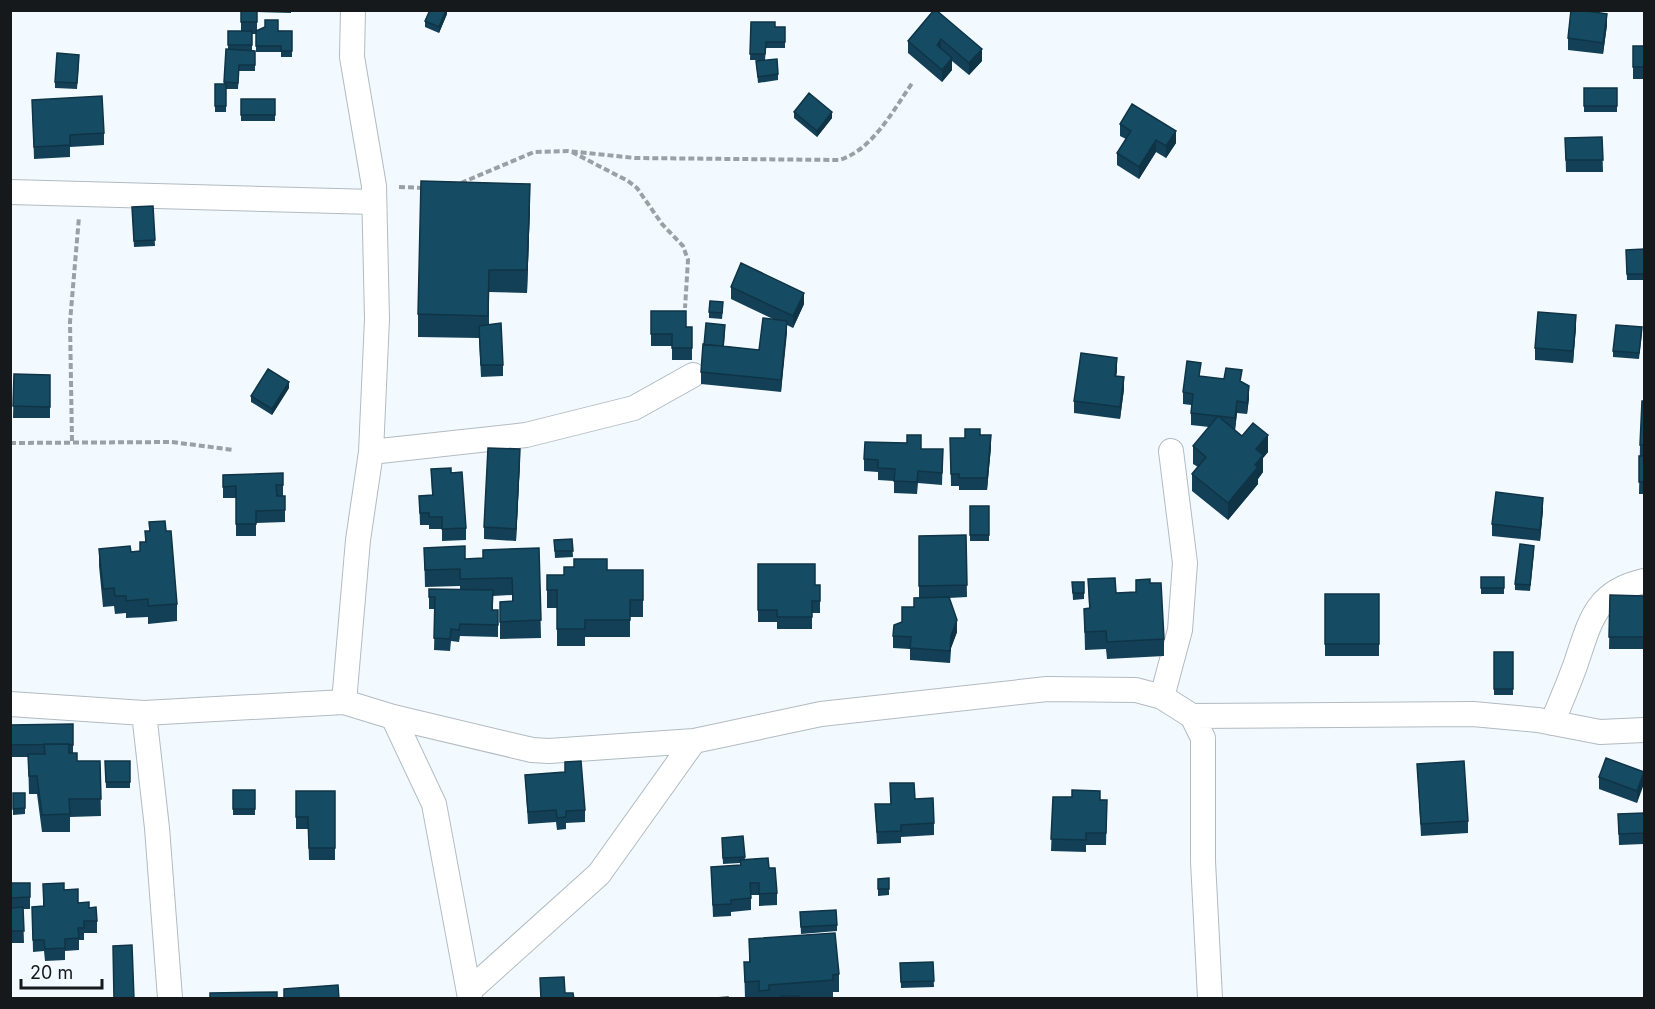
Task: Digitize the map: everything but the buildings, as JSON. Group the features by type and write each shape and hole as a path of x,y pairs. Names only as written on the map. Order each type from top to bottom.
{"street":[{"path":"344,702 358,540 371,452 377,319 374,194 352,57 353,10"},
{"path":"10,192 374,194"},
{"path":"371,452 526,435 634,408 693,375"},
{"path":"1162,697 1180,630 1185,563 1171,451"},
{"path":"1552,723 1593,615 1611,593 1626,585 1644,582"},
{"path":"10,704 144,713 344,702 393,717 540,750 589,750 694,741 821,714 1047,688 1136,690 1162,697 1192,716 1203,738 1203,861 1210,999"},
{"path":"144,713 157,828 170,999"},
{"path":"1192,716 1473,714 1552,723 1600,732 1644,730"},
{"path":"393,717 434,804 470,994"},
{"path":"470,994 599,874 694,741"}],"path":[{"path":"456,186 478,174 534,152 568,151 635,158 838,160 853,156 872,138 913,82"},
{"path":"568,151 628,181 637,188 662,224 682,246 688,260 685,308"},
{"path":"374,194 427,188"},
{"path":"72,441 70,322 80,193"},
{"path":"10,443 172,442 234,450"}]}
